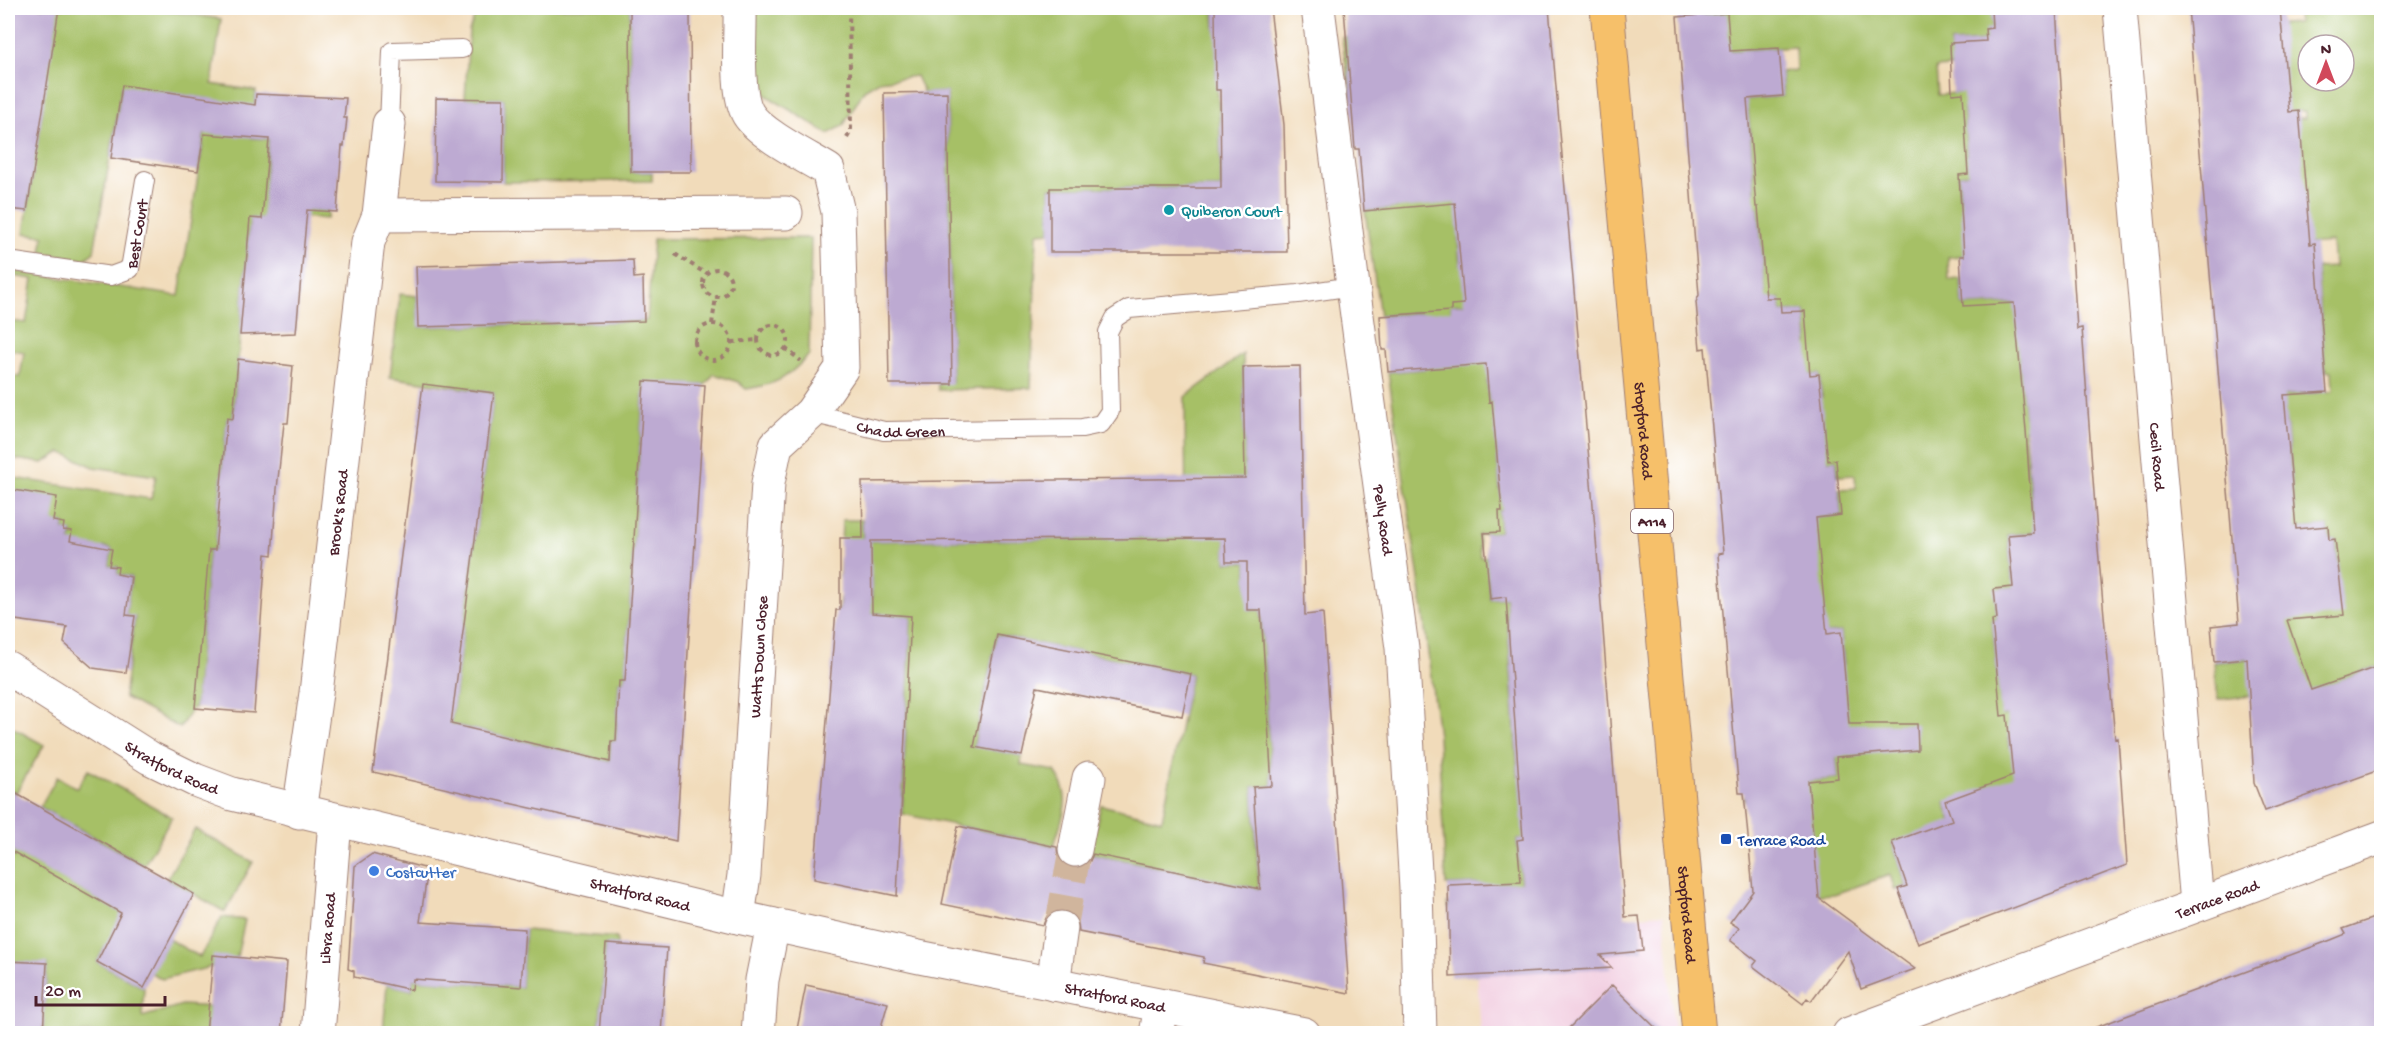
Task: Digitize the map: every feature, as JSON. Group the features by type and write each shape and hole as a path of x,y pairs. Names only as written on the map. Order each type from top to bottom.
{"main road":[{"name":"Stopford Road","path":"1607,8 1699,1034"}],"street":[{"path":"740,8 741,98 748,115 762,129 828,170 838,212 842,368 811,413"},
{"name":"Pelly Road","path":"1318,8 1402,648 1416,889 1420,1034"},
{"name":"Cecil Road","path":"2120,8 2197,904"},
{"name":"Brook's Road","path":"299,812 316,693 368,242 380,215 396,127"},
{"path":"380,215 733,203 786,213"},
{"name":"Watts Down Close","path":"738,917 744,875 768,483 776,445 811,413"},
{"name":"Stratford Road","path":"8,668 150,758 195,780 232,794 335,821 738,917 1053,984 1158,1020 1304,1034"},
{"path":"1075,850 1089,778"},
{"name":"Libra Road","path":"318,1034 335,821"},
{"name":"Terrace Road","path":"1849,1034 2382,837"},
{"path":"758,1034 762,980 773,925"},
{"path":"1053,984 1061,928"}],"lane":[{"path":"396,127 392,51 462,49"},
{"name":"Best Court","path":"8,261 111,276 130,269 145,180"},
{"name":"Chadd Green","path":"811,413 884,431 1082,428 1101,424 1110,411 1108,332 1114,318 1129,309 1298,294 1353,286"}],"path":[{"path":"828,170 851,131 849,8"},
{"path":"712,268 721,268 732,280 730,289 724,296 716,297 708,295 703,288 702,280 705,273 712,268"},
{"path":"712,324 716,297"},
{"path":"712,324 726,329 732,342 730,351 723,358 714,361 705,359 698,353 694,344 697,334 703,327 712,324"},
{"path":"769,326 778,326 785,331 788,340 781,353 771,355 761,350 758,340 761,331 769,326"},
{"path":"732,342 758,340"}],"shaded area":[{"path":"1664,914 1674,1033 1481,1033 1477,974 1625,917"}],"green space":[{"path":"40,8 148,8 221,19 212,84 256,91 252,138 269,139 266,171 267,206 328,211 327,219 303,217 303,223 250,218 233,419 227,419 215,550 209,550 195,708 192,708 180,728 124,697 135,617 126,615 131,577 117,574 118,567 109,566 112,549 104,547 103,553 65,571 72,532 63,530 64,523 49,524 22,535 8,536 13,495 8,493 8,477 151,499 156,476 94,467 61,452 43,463 8,458 8,430 11,430 14,413 8,412 8,375 20,377 24,352 8,349 8,321 26,323 33,279 8,275 8,270 179,296 210,99 122,86 94,252 84,260 41,252 44,236 24,233 33,173 8,169 8,148 36,152 43,107 8,102 8,78 46,84"},
{"path":"478,8 630,8 631,172 652,172 652,181 503,182 504,99 465,99 469,31"},
{"path":"748,8 954,8 955,17 960,10 1214,8 1215,30 1271,28 1216,68 1221,188 1050,188 1050,232 1037,233 1031,388 938,390 938,384 952,382 947,92 924,93 916,76 879,81 864,90 843,126 828,134 750,85"},
{"path":"1393,8 1450,8 1454,51 1492,48 1494,65 1431,71 1433,92 1451,90 1453,115 1504,111 1507,131 1556,128 1556,130 1457,138 1462,199 1513,195 1515,210 1464,214 1465,238 1458,239 1460,264 1519,260 1521,276 1472,281 1474,303 1451,305 1453,331 1526,325 1526,333 1483,337 1485,362 1528,359 1530,376 1487,380 1489,401 1508,399 1511,425 1531,424 1531,432 1496,435 1500,490 1540,487 1541,507 1499,511 1500,532 1478,534 1480,557 1547,552 1549,572 1488,578 1490,599 1506,597 1518,776 1536,775 1538,796 1561,793 1565,835 1517,840 1521,885 1568,882 1570,902 1524,905 1525,925 1491,929 1490,907 1449,909 1447,904 1479,902 1478,884 1446,885 1438,736 1419,579 1388,372 1424,369 1420,313 1380,316 1365,211 1397,208 1395,182 1405,181 1402,146 1411,145 1407,96 1351,100 1342,37 1395,33"},
{"path":"1701,8 2004,8 1992,9 1992,28 1986,41 1950,43 1951,54 1961,66 1936,68 1938,95 2005,87 1964,109 1967,155 2010,171 1959,175 1960,197 2013,252 1948,257 1949,280 1961,279 1963,306 2016,303 2025,417 2078,412 2079,425 2024,430 2032,513 2048,531 2008,535 2012,579 2052,576 2039,585 1995,589 1997,619 1992,620 2002,716 2060,711 2017,737 2009,738 2010,747 2089,757 1945,802 1954,827 1892,842 1907,886 1895,890 1890,875 1834,894 1801,896 1797,797 1744,801 1744,796 1796,782 1838,778 1836,757 1846,724 1823,665 1844,664 1841,632 1827,634 1777,521 1841,515 1839,489 1856,488 1855,475 1838,476 1836,460 1786,464 1763,402 1822,397 1819,374 1802,376 1786,345 1808,343 1805,311 1781,312 1780,298 1733,302 1765,292 1758,207 1725,210 1755,191 1748,110 1737,100 1783,96 1781,72 1796,70 1795,47 1730,51 1701,15"},
{"path":"2296,8 2381,8 2381,665 2311,691 2218,699 2214,662 2263,658 2249,623 2338,572 2336,540 2329,540 2328,526 2284,530 2294,511 2287,427 2279,396 2333,391 2332,372 2326,371 2325,366 2317,268 2334,267 2332,242 2267,247 2299,118 2305,118 2305,111 2288,112 2242,27 2298,23"},
{"path":"811,238 809,355 794,370 774,382 746,389 738,382 714,374 705,385 644,382 625,681 619,681 616,741 611,741 610,762 451,724 494,393 390,377 400,294 417,296 419,327 644,321 647,320 653,239"},
{"path":"1243,354 1246,512 1225,513 1226,562 1247,562 1248,610 1261,610 1272,786 1253,787 1259,889 1089,853 1101,805 1162,820 1191,674 997,635 974,746 1022,756 1021,765 1055,771 1064,791 1065,808 1054,846 902,814 911,617 839,610 840,598 872,597 871,577 840,577 842,520 862,520 863,541 1186,538 1185,397"},
{"path":"8,725 44,745 16,793 8,788"},
{"path":"88,770 172,817 144,865 40,807 57,777 77,788"},
{"path":"195,829 253,862 225,912 167,879"},
{"path":"8,848 200,957 222,917 245,920 236,961 162,979 105,947 97,962 144,988 142,1017 182,1005 215,1007 206,1033 43,1033 47,964 8,961 8,876 11,869 8,867"},
{"path":"525,930 617,938 617,945 606,944 599,1033 383,1034 387,984 412,990 413,979 521,987"}],"building":[{"path":"8,8 59,8 27,211 8,209"},
{"path":"630,8 690,8 691,172 631,172"},
{"name":"Quiberon Court","path":"1215,8 1270,8 1284,125 1287,252 1050,252 1050,188 1221,188 1220,90 1216,90"},
{"path":"1344,8 1549,8 1596,539 1625,917 1639,916 1643,951 1600,955 1612,968 1450,977 1448,885 1521,882 1517,840 1523,839 1506,597 1490,599 1484,533 1500,532 1499,511 1502,511 1492,401 1489,402 1486,364 1388,372 1386,350 1382,350 1380,316 1451,311 1451,305 1464,304 1455,203 1364,211 1359,149 1355,149"},
{"path":"2056,8 2077,329 2082,328 2098,548 2115,739 2118,738 2127,865 1918,944 1898,889 1907,886 1892,842 1952,820 1945,801 2013,776 2007,715 2001,716 1992,620 1997,619 1994,589 2013,587 2008,535 2033,533 2026,430 2014,303 1963,306 1960,256 1964,256 1959,175 1968,174 1963,93 1952,94 1950,43 1986,41 1985,29 1992,28 1991,9"},
{"path":"2188,8 2280,8 2289,112 2299,111 2310,244 2315,243 2327,392 2284,395 2296,529 2328,526 2329,540 2335,539 2344,615 2287,620 2311,690 2382,665 2382,769 2265,811 2254,783 2247,659 2214,662 2211,626 2239,623"},
{"path":"1727,13 1730,51 1779,48 1783,96 1747,99 1756,207 1758,207 1766,298 1780,298 1781,312 1805,311 1810,375 1819,374 1828,461 1836,460 1841,515 1816,518 1827,634 1841,632 1849,724 1917,724 1918,750 1836,757 1838,778 1808,781 1819,898 1915,969 1861,989 1848,951 1811,1001 1807,998 1803,1004 1753,966 1757,961 1730,940 1739,928 1730,922 1753,891 1744,793 1739,793 1721,591 1718,554 1723,553 1705,348 1700,349 1696,302 1699,295 1677,17"},
{"path":"122,85 255,105 256,94 346,98 344,118 347,118 344,146 342,146 337,212 307,210 296,333 240,335 250,218 262,219 269,139 204,134 198,171 111,158"},
{"path":"947,92 952,384 889,384 884,93"},
{"path":"436,98 504,99 503,182 435,181"},
{"path":"633,260 634,278 643,277 644,321 418,327 416,266"},
{"path":"238,359 293,366 288,423 284,423 272,555 266,554 254,713 195,708 209,550 215,550 227,418 233,419"},
{"path":"1300,366 1305,615 1323,613 1349,993 1203,963 1204,957 1079,932 1078,921 1073,914 1064,910 1054,911 1047,916 1043,925 942,904 958,826 1057,847 1058,857 1063,864 1071,868 1082,867 1089,863 1093,854 1260,889 1253,787 1272,786 1261,610 1247,610 1247,562 1226,562 1225,538 871,541 872,613 911,616 897,896 814,879 836,610 840,610 840,538 863,538 862,482 1245,478 1243,367"},
{"path":"644,381 705,385 676,841 373,772 423,384 494,393 451,724 610,762 611,741 616,741 619,681 625,681"},
{"path":"8,489 57,497 53,521 64,523 63,530 72,531 70,541 112,549 109,566 118,567 117,574 131,577 126,615 135,616 126,673 93,668 64,643 67,627 8,619"},
{"path":"997,635 1191,674 1182,716 1037,687 1022,756 974,747"},
{"path":"8,789 194,894 144,988 97,962 121,913 8,849"},
{"path":"372,854 428,869 420,922 525,929 521,987 413,979 412,990 354,977 354,971 348,969 355,866"},
{"path":"2382,915 2382,1034 2092,1034 2091,1029 2331,940 2346,934 2343,929"},
{"path":"606,944 667,948 661,1034 599,1034"},
{"path":"213,955 287,962 281,1034 206,1034"},
{"path":"8,961 47,963 43,1034 8,1034"},
{"path":"806,985 888,1003 879,1034 796,1034"},
{"path":"1612,985 1662,1034 1563,1034"}],"tunnel":[{"path":"1061,928 1075,850"}],"place":[{"name":"Quiberon Court","path":"1169,210"},
{"name":"Terrace Road","path":"1726,839"},
{"name":"Costcutter","path":"374,871"}]}
